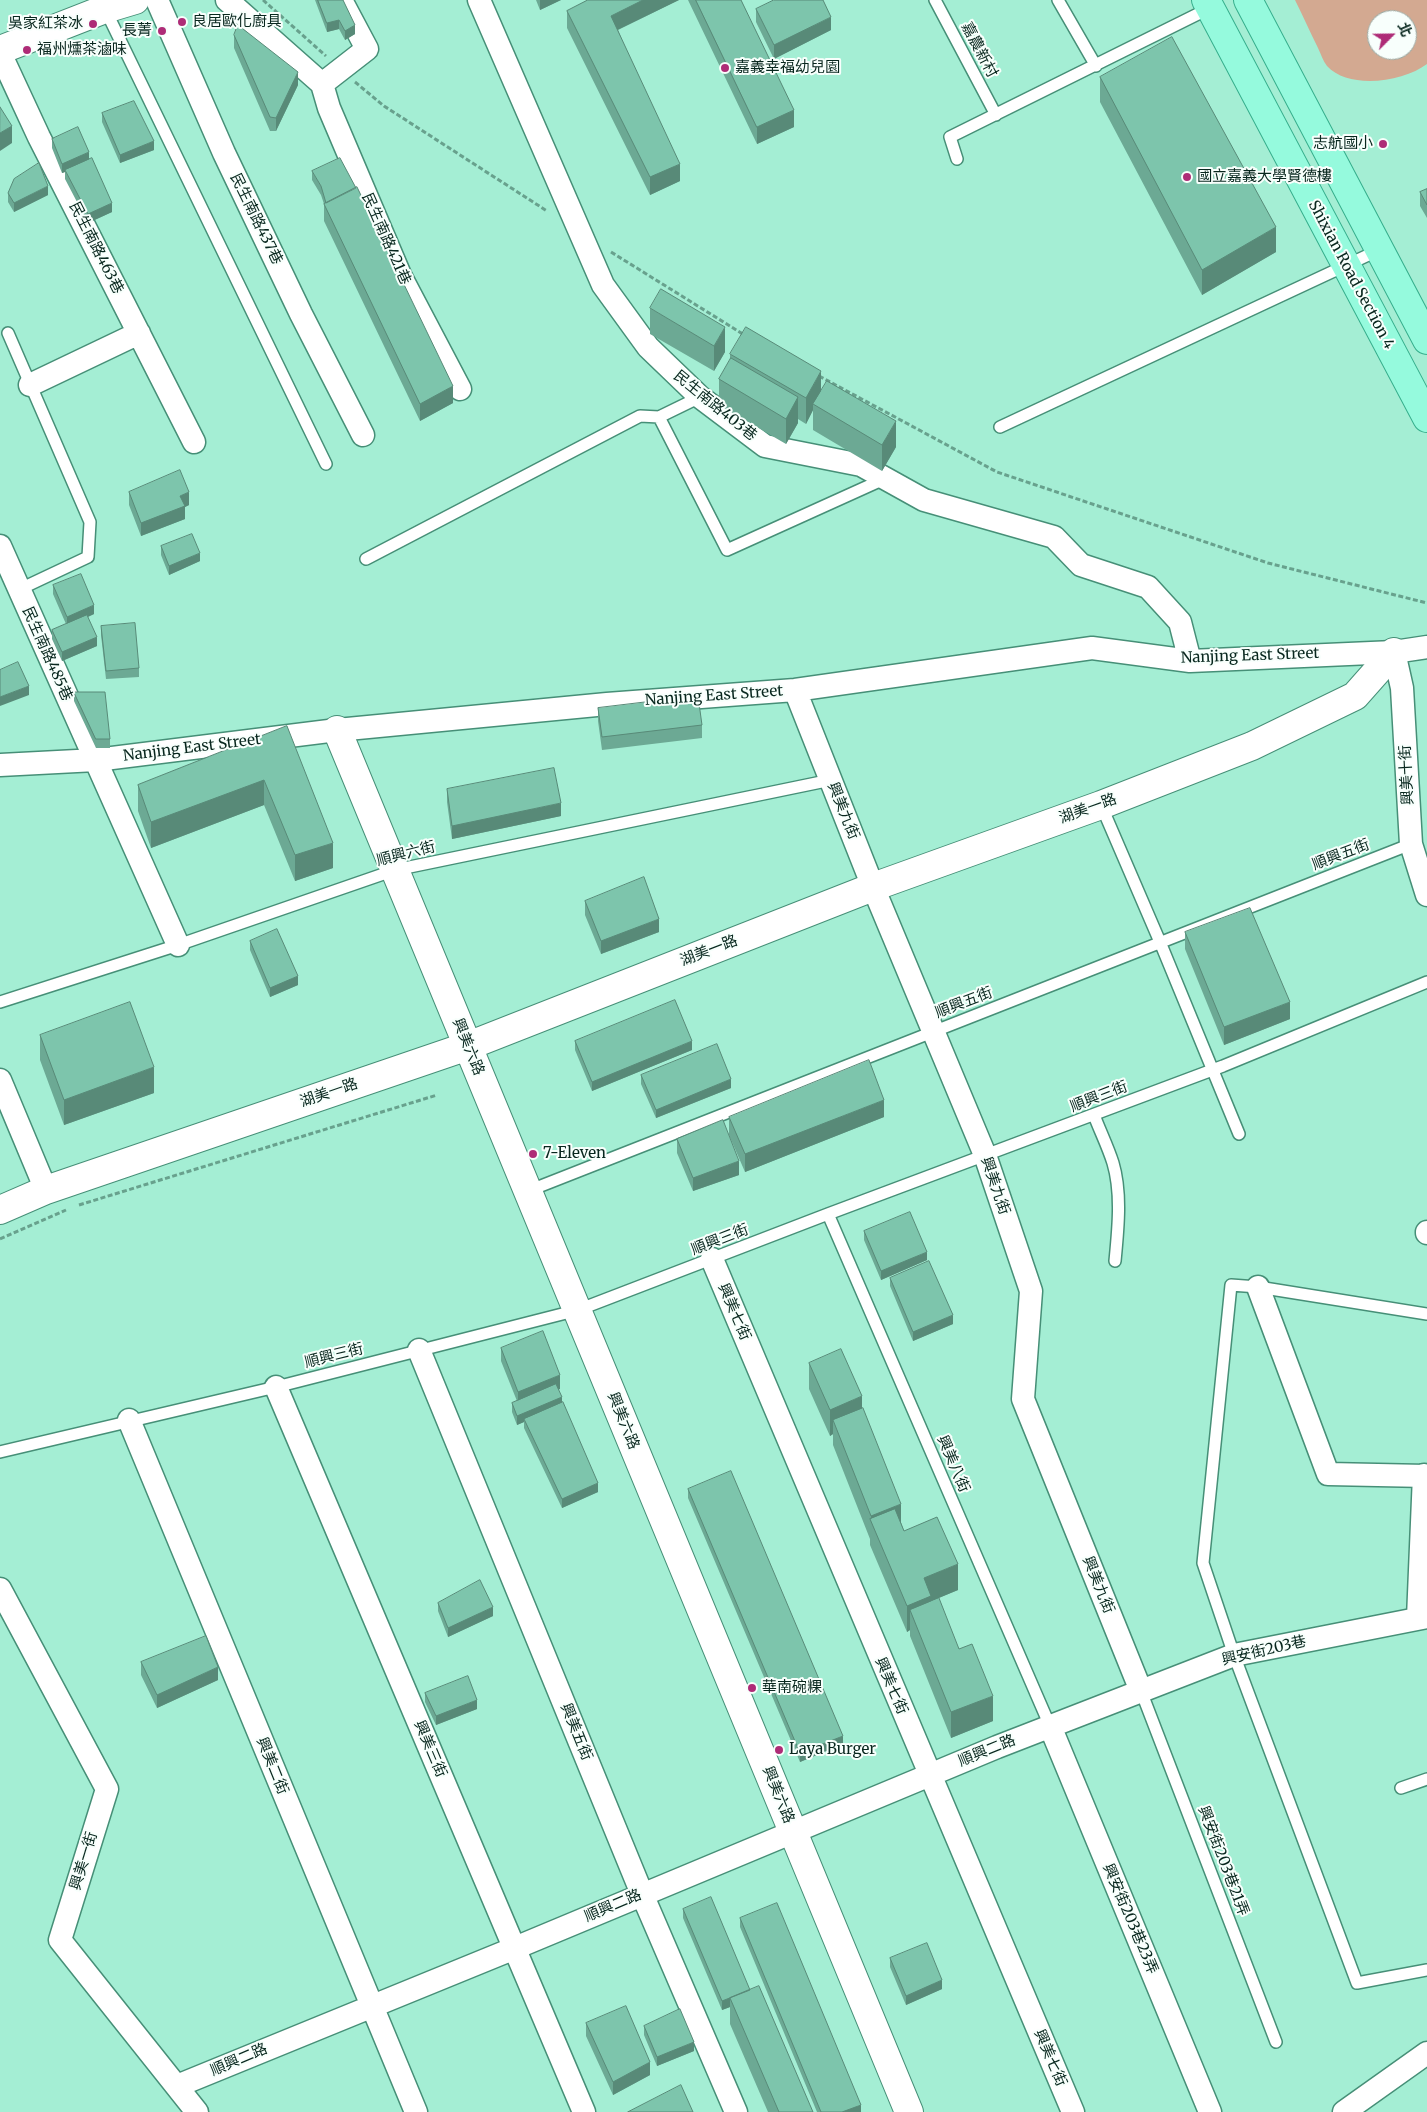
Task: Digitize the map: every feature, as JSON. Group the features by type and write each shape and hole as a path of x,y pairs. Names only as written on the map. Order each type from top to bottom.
{"main road":[{"path":"1248,0 1427,340"},
{"name":"Shixian Road Section 4","path":"1208,4 1427,418"}],"street":[{"path":"0,52 105,9 136,0"},
{"name":"民生南路437巷","path":"156,0 224,153 301,314 363,435"},
{"path":"227,0 322,84 367,49 341,0"},
{"name":"民生南路403巷","path":"479,0 603,285 648,347 700,397 765,446 861,465 884,480 924,500 1054,537 1081,565 1148,587 1180,622 1190,661"},
{"name":"民生南路463巷","path":"0,52 39,137 194,442"},
{"name":"民生南路421巷","path":"322,84 329,108 400,275 460,389"},
{"path":"30,385 139,333"},
{"name":"民生南路485巷","path":"0,546 178,945"},
{"name":"Nanjing East Street","path":"0,765 96,760 338,730 607,704 795,690 1092,648 1190,661 1394,652 1427,647"},
{"name":"湖美一路","path":"0,1210 46,1190 468,1046 873,887 1101,805 1252,746 1355,696 1394,652"},
{"name":"興美十街","path":"1394,652 1402,688 1411,844 1427,895"},
{"name":"興美九街","path":"795,690 873,887 985,1155 1031,1290 1023,1399 1141,1691"},
{"name":"興美六路","path":"338,730 909,2112"},
{"path":"0,1080 46,1190"},
{"name":"興美七街","path":"712,1259 1073,2112"},
{"path":"1258,1287 1328,1474 1425,1476 1422,1617"},
{"name":"興美五街","path":"419,1350 642,1894 736,2112"},
{"name":"興美三街","path":"276,1387 584,2112"},
{"name":"興美二街","path":"129,1420 416,2112"},
{"name":"興美一街","path":"0,1589 107,1789 60,1940 197,2112"},
{"name":"興安街203巷","path":"1050,1726 1234,1655 1422,1617"},
{"name":"順興二路","path":"177,2086 1050,1726"},
{"name":"興安街203巷23弄","path":"1050,1726 1210,2112"},
{"path":"1344,2112 1427,2053"}],"lane":[{"name":"嘉農新村","path":"935,0 996,115"},
{"path":"1058,0 1096,66"},
{"path":"958,159 950,137 1096,66 1208,4"},
{"path":"105,9 326,464"},
{"path":"1000,427 1380,250"},
{"path":"8,333 90,522 88,557 18,590"},
{"path":"366,559 640,416 659,417 700,397"},
{"path":"659,417 727,550 884,480"},
{"name":"順興六街","path":"0,1002 178,945 395,870 830,780"},
{"path":"1101,805 1240,1134"},
{"name":"順興五街","path":"528,1191 1411,844"},
{"name":"順興三街","path":"0,1452 129,1420 276,1387 578,1310 1213,1070 1427,982"},
{"path":"1094,1115 1113,1164 1117,1188 1118,1234 1115,1261"},
{"name":"興美八街","path":"828,1214 1050,1726"},
{"path":"1427,1314 1258,1287 1231,1285 1203,1563 1234,1655 1357,1983 1427,1970"},
{"name":"興安街203巷21弄","path":"1141,1691 1276,2042"},
{"path":"1401,1788 1427,1779"}],"path":[{"path":"263,0 384,106 578,231 754,341"},
{"path":"815,374 997,472 1268,563 1427,603"},
{"path":"77,1206 437,1095"},
{"path":"0,1239 68,1209"}],"shaded area":[{"path":"1295,0 1427,0 1427,64 1417,70 1391,79 1362,81 1337,74 1324,62"}],"building":[{"path":"318,0 343,0 355,25 345,31 339,20 327,23"},
{"path":"588,0 643,0 611,16 680,164 650,177 567,11"},
{"path":"696,0 741,0 794,110 757,127"},
{"path":"774,0 823,0 831,17 774,45 756,9"},
{"path":"238,25 298,72 276,118 270,117 234,35"},
{"name":"國立嘉義大學賢德樓","path":"1172,37 1276,227 1202,270 1100,77"},
{"path":"134,101 154,141 120,155 102,113"},
{"path":"0,107 12,126 0,133"},
{"path":"78,127 89,152 62,164 52,139"},
{"path":"92,158 112,203 88,214 65,170"},
{"path":"340,158 356,188 326,203 321,186 312,171"},
{"path":"39,163 48,186 14,203 8,193 14,179"},
{"path":"357,187 453,386 420,404 324,204"},
{"path":"1427,189 1427,205 1420,192"},
{"path":"661,289 725,327 714,346 650,308"},
{"path":"746,327 821,371 806,398 730,354"},
{"path":"731,358 798,397 786,419 719,379"},
{"path":"827,381 896,421 882,445 813,404"},
{"path":"180,470 189,492 180,496 185,506 141,523 129,492"},
{"path":"192,534 200,553 169,566 161,546"},
{"path":"81,574 94,605 67,617 53,585"},
{"path":"87,615 97,637 62,652 52,630"},
{"path":"135,623 139,668 106,671 101,626"},
{"path":"18,662 29,686 0,697 0,670"},
{"path":"74,692 105,692 110,739 96,739"},
{"path":"698,696 702,725 602,737 598,708"},
{"path":"287,726 333,843 295,855 264,780 151,822 138,785"},
{"path":"554,768 561,803 452,826 447,789"},
{"path":"644,877 659,919 601,941 585,901"},
{"path":"1250,908 1290,1002 1224,1027 1185,932"},
{"path":"277,929 298,976 270,988 250,941"},
{"path":"675,1000 692,1041 592,1082 575,1041"},
{"path":"130,1002 154,1067 64,1100 40,1035"},
{"path":"717,1044 731,1079 656,1110 641,1075"},
{"path":"869,1060 884,1100 745,1154 729,1117"},
{"path":"723,1120 739,1161 693,1178 677,1139"},
{"path":"910,1212 927,1252 881,1271 864,1231"},
{"path":"929,1261 953,1315 913,1332 890,1278"},
{"path":"543,1331 560,1375 518,1392 501,1348"},
{"path":"841,1349 862,1396 830,1410 809,1363"},
{"path":"556,1384 562,1397 517,1416 512,1403"},
{"path":"563,1402 598,1483 562,1499 524,1419"},
{"path":"863,1408 901,1504 871,1516 833,1420"},
{"path":"731,1471 843,1736 800,1753 688,1489"},
{"path":"895,1509 904,1531 937,1517 958,1564 924,1578 931,1596 907,1606 870,1519"},
{"path":"480,1580 493,1607 448,1628 438,1603"},
{"path":"939,1598 959,1649 972,1644 993,1696 951,1712 910,1610"},
{"path":"206,1636 218,1667 157,1695 141,1662"},
{"path":"468,1676 477,1700 436,1716 425,1693"},
{"path":"711,1897 750,1990 722,2001 683,1909"},
{"path":"777,1903 861,2105 842,2112 821,2112 740,1918"},
{"path":"927,1943 942,1980 906,1996 890,1958"},
{"path":"759,1986 813,2112 779,2112 730,1998"},
{"path":"626,2006 650,2062 613,2082 586,2023"},
{"path":"680,2009 694,2042 657,2057 644,2026"},
{"path":"681,2085 693,2112 628,2112"}],"place":[{"name":"良居歐化廚具","path":"182,22"},
{"name":"吳家紅茶冰","path":"93,24"},
{"name":"長菁","path":"162,31"},
{"name":"福州燻茶滷味","path":"27,50"},
{"name":"嘉義幸福幼兒園","path":"725,68"},
{"name":"志航國小","path":"1383,144"},
{"name":"國立嘉義大學賢德樓","path":"1187,177"},
{"name":"7-Eleven","path":"533,1154"},
{"name":"華南碗粿","path":"752,1688"},
{"name":"Laya Burger","path":"779,1750"}]}
